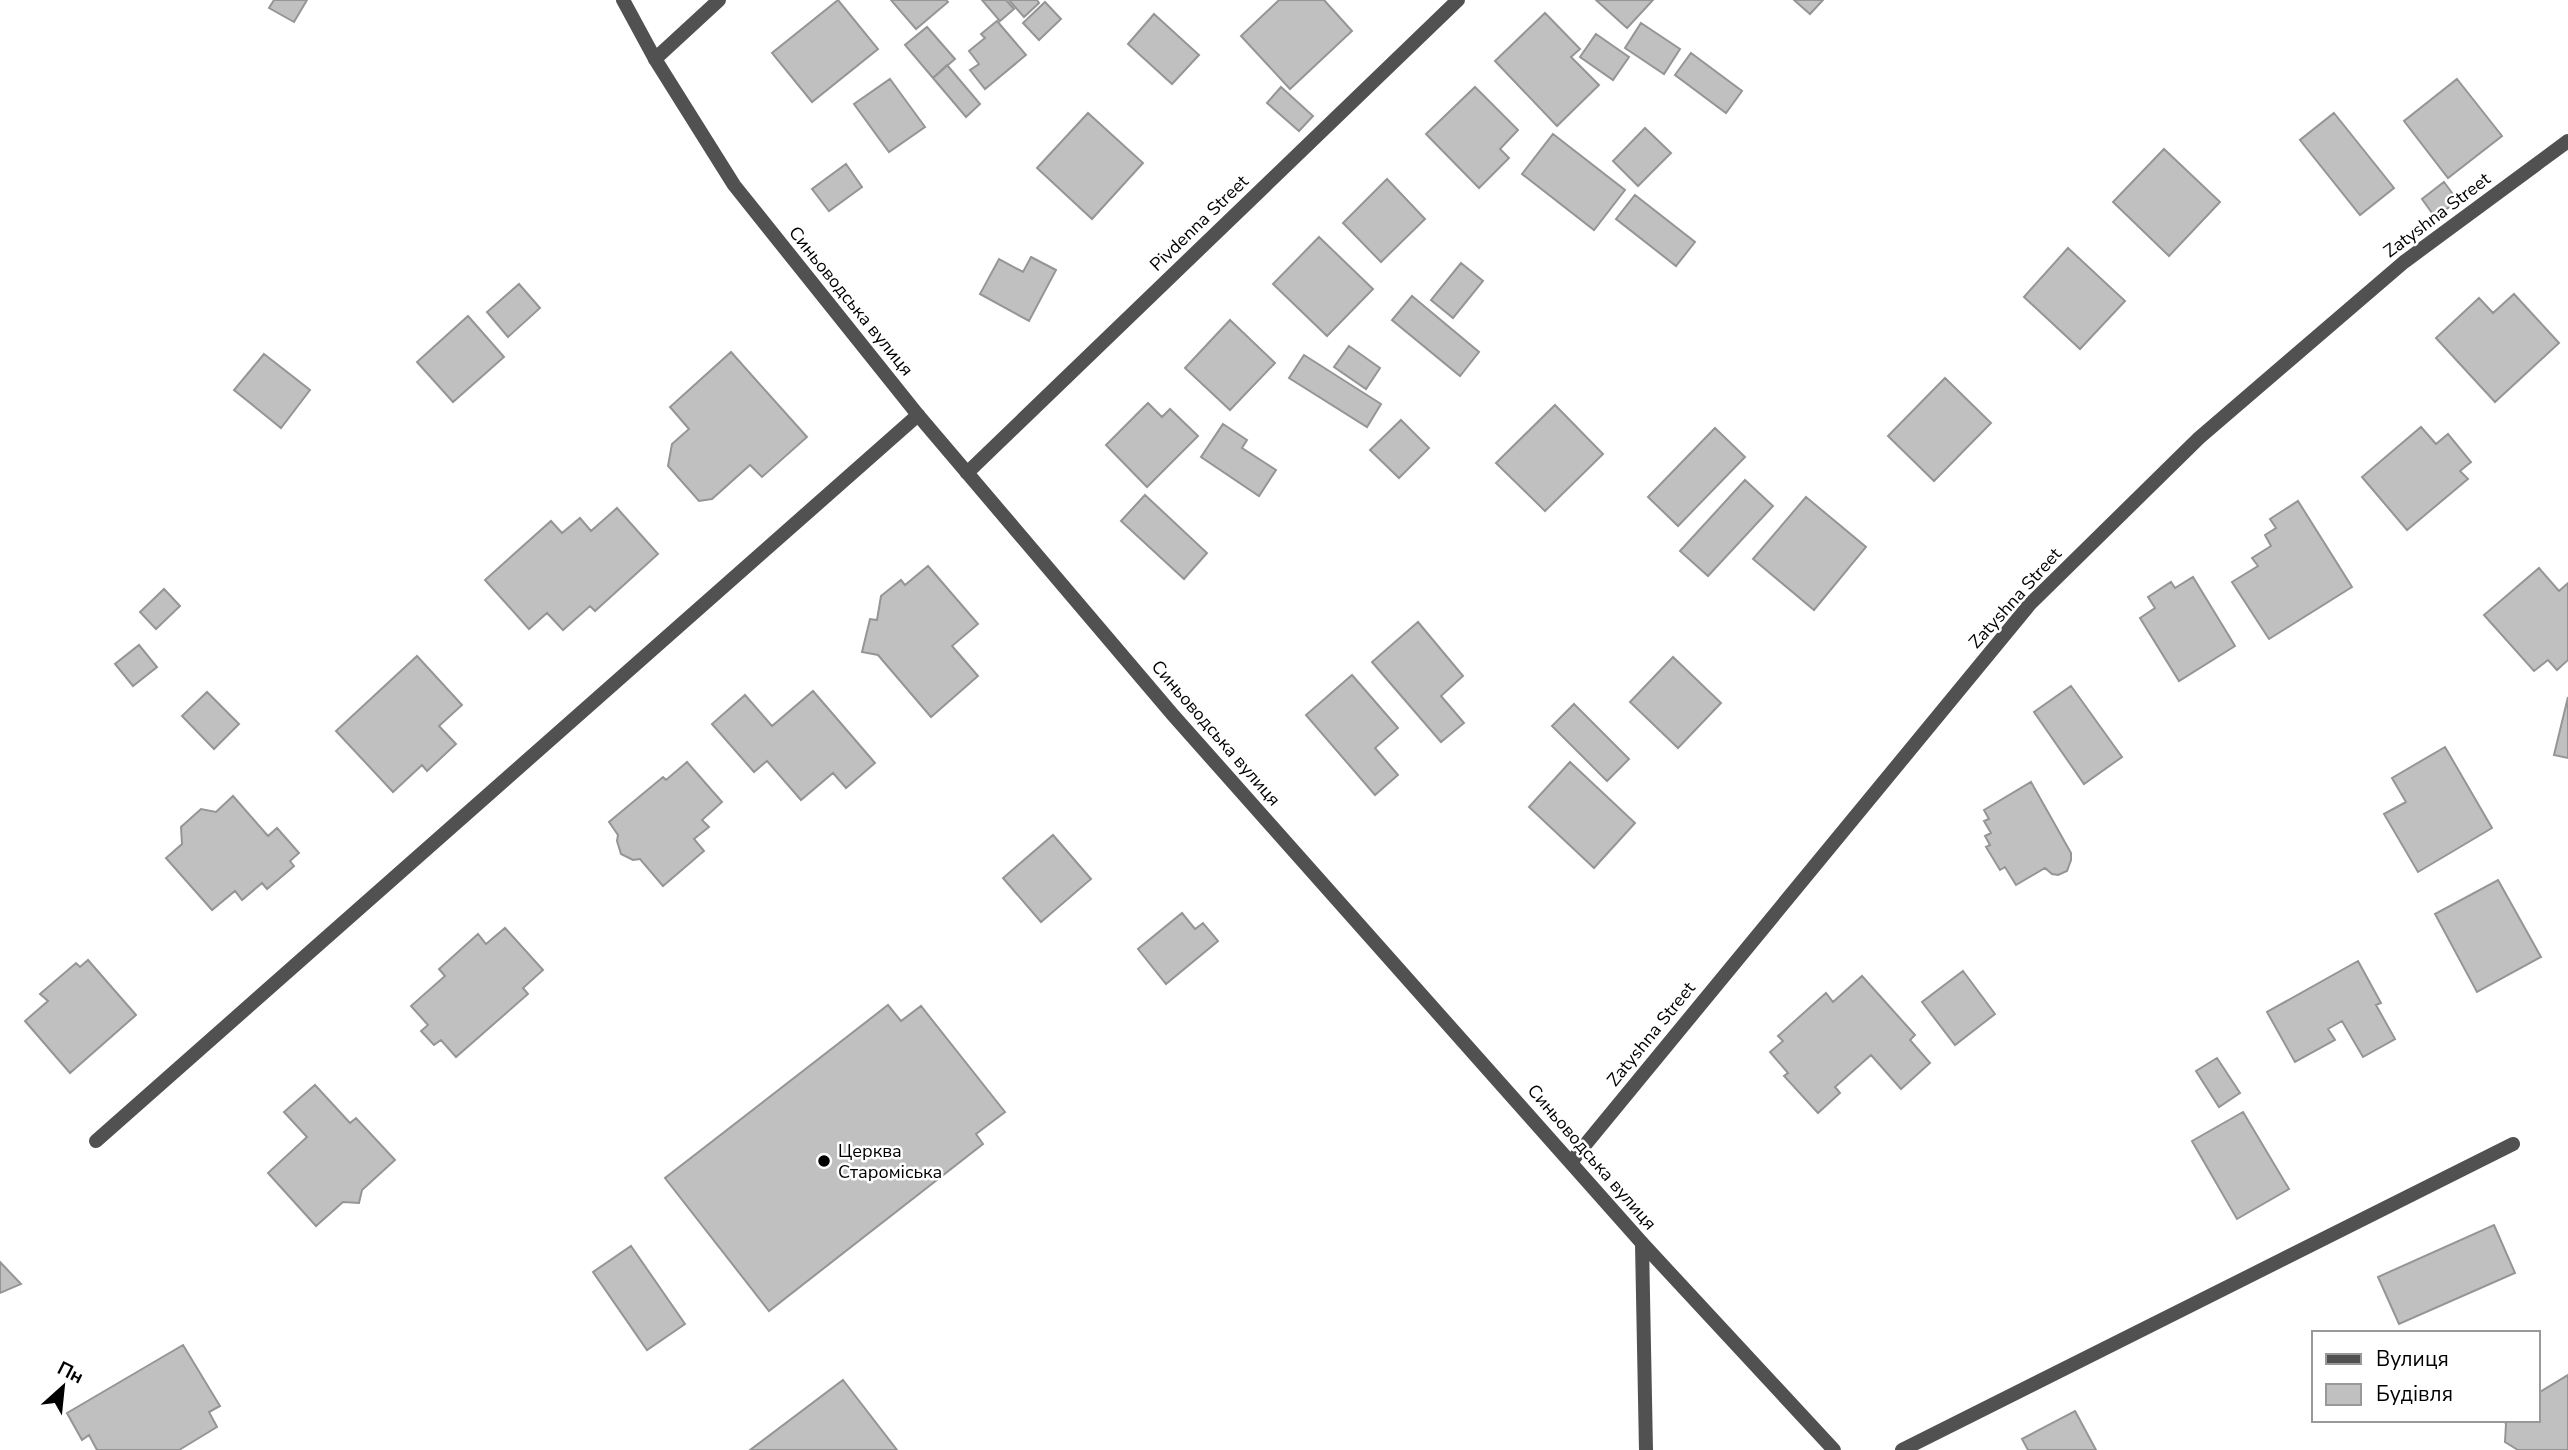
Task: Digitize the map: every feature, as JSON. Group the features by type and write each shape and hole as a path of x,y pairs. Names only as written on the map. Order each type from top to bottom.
{"street":[{"name":"Синьоводська вулиця","path":"623,0 654,59 734,185 918,415 1173,715 1642,1243 1834,1450"},
{"path":"654,59 719,0"},
{"name":"Pivdenna Street","path":"967,473 1458,0"},
{"name":"Zatyshna Street","path":"1571,1162 2030,604 2199,438 2404,262 2568,141"},
{"path":"96,1141 918,415"},
{"path":"1902,1450 2514,1144"},
{"path":"1642,1243 1646,1450"}],"building":[{"path":"274,0 307,0 294,22 269,8"},
{"path":"838,0 878,49 812,102 772,53"},
{"path":"891,0 946,0 948,2 916,29"},
{"path":"982,0 1006,0 1014,9 1000,21"},
{"path":"1009,0 1037,0 1039,3 1024,17"},
{"path":"1279,0 1324,0 1352,31 1290,89 1241,36"},
{"path":"1596,0 1653,0 1627,28"},
{"path":"1794,0 1823,0 1810,14"},
{"path":"1045,2 1061,19 1039,40 1023,23"},
{"path":"1545,13 1580,49 1571,57 1599,85 1557,126 1495,61"},
{"path":"1154,14 1199,55 1172,84 1128,44"},
{"path":"997,21 1026,55 985,89 970,70 979,64 969,51 985,38 981,34"},
{"path":"1641,23 1680,49 1664,74 1625,48"},
{"path":"927,27 955,59 933,78 905,45"},
{"path":"1596,34 1629,57 1613,80 1580,57"},
{"path":"1691,53 1742,91 1726,113 1675,75"},
{"path":"947,65 980,104 966,117 933,78"},
{"path":"890,79 925,127 889,152 854,104"},
{"path":"2457,79 2502,136 2448,178 2404,121"},
{"path":"1281,87 1313,116 1299,131 1267,103"},
{"path":"1475,87 1518,130 1500,149 1509,158 1479,188 1426,134"},
{"path":"1088,113 1143,163 1092,219 1037,168"},
{"path":"2334,113 2394,188 2360,215 2300,140"},
{"path":"1645,128 1671,153 1638,186 1613,161"},
{"path":"1553,134 1625,190 1594,230 1522,174"},
{"path":"2164,149 2220,202 2169,256 2113,202"},
{"path":"846,164 862,187 829,211 812,189"},
{"path":"1387,179 1425,219 1381,262 1343,223"},
{"path":"2444,182 2458,201 2435,217 2422,199"},
{"path":"1635,195 1695,242 1676,266 1616,219"},
{"path":"1319,237 1373,289 1327,336 1273,284"},
{"path":"2068,248 2125,301 2080,349 2024,297"},
{"path":"1031,257 1056,270 1029,321 980,294 999,259 1023,272"},
{"path":"1461,263 1483,281 1453,318 1431,300"},
{"path":"519,284 540,308 508,337 487,312"},
{"path":"2514,294 2559,343 2495,402 2436,338 2479,298 2493,313"},
{"path":"1412,296 1479,352 1460,376 1392,320"},
{"path":"468,316 504,357 453,402 417,362"},
{"path":"1230,320 1275,363 1230,410 1185,368"},
{"path":"1349,346 1380,368 1366,389 1334,367"},
{"path":"731,352 807,437 762,477 750,465 712,499 699,501 668,466 672,444 689,429 670,407"},
{"path":"264,354 310,390 281,428 234,390"},
{"path":"1304,355 1381,404 1367,427 1289,378"},
{"path":"1945,378 1991,423 1934,481 1888,436"},
{"path":"1148,403 1162,417 1170,409 1198,436 1147,487 1106,445"},
{"path":"1555,405 1603,454 1545,511 1496,463"},
{"path":"1401,420 1429,448 1399,478 1370,450"},
{"path":"1223,424 1247,440 1242,448 1276,470 1259,496 1201,457"},
{"path":"2421,427 2436,444 2448,434 2471,462 2460,471 2468,479 2407,530 2362,477"},
{"path":"1715,428 1745,457 1678,526 1648,497"},
{"path":"1745,480 1773,506 1708,576 1680,551"},
{"path":"1145,495 1207,553 1184,579 1121,521"},
{"path":"1806,497 1866,547 1814,610 1753,559"},
{"path":"2298,501 2352,587 2269,639 2232,582 2258,566 2252,558 2271,546 2265,535 2276,528 2270,519"},
{"path":"617,508 658,554 595,611 590,606 563,630 547,613 529,629 485,580 551,521 562,533 580,518 591,531"},
{"path":"928,566 978,624 952,646 978,676 931,717 878,655 862,652 870,619 877,620 881,596 901,580 905,585"},
{"path":"2539,568 2559,591 2568,583 2568,660 2557,670 2548,660 2534,671 2484,615"},
{"path":"2193,577 2235,646 2179,681 2140,618 2155,608 2148,597 2171,582 2175,588"},
{"path":"164,589 180,606 156,629 140,612"},
{"path":"1418,622 1463,676 1441,696 1464,723 1441,742 1372,662"},
{"path":"139,645 157,667 133,686 115,664"},
{"path":"417,656 462,705 439,726 456,744 427,771 422,765 393,792 336,731"},
{"path":"1673,657 1721,703 1678,748 1630,702"},
{"path":"1352,675 1398,728 1375,748 1398,775 1375,795 1306,715"},
{"path":"2071,686 2122,757 2084,784 2034,712"},
{"path":"813,691 875,763 846,788 833,773 801,800 767,761 754,772 712,724 745,695 772,726"},
{"path":"207,692 239,724 214,749 182,716"},
{"path":"2568,697 2568,758 2554,755"},
{"path":"1574,704 1629,759 1607,781 1552,726"},
{"path":"2445,747 2492,828 2418,872 2384,814 2406,802 2392,778"},
{"path":"687,762 722,802 702,820 709,827 694,839 704,851 663,886 640,859 633,860 621,854 618,835 609,822 663,777 666,780"},
{"path":"1570,762 1635,823 1594,868 1529,807"},
{"path":"2031,782 2071,853 2071,860 2067,871 2058,875 2045,868 2016,885 2005,867 2000,870 1986,847 1990,845 1985,836 1991,833 1984,821 1989,819 1984,810"},
{"path":"233,796 268,836 277,828 299,853 290,861 294,866 267,889 262,883 242,900 235,891 212,910 166,858 182,844 181,827 201,809 216,812"},
{"path":"1053,835 1091,879 1041,922 1003,878"},
{"path":"2498,880 2541,957 2477,992 2435,914"},
{"path":"1182,913 1195,929 1203,923 1218,941 1166,984 1138,949"},
{"path":"505,928 543,970 523,988 528,994 456,1057 441,1040 434,1045 421,1031 428,1025 411,1006 445,976 439,969 478,934 486,944"},
{"path":"88,960 136,1015 70,1073 25,1021 48,1001 40,994 76,963 80,967"},
{"path":"2358,961 2381,1003 2376,1005 2395,1039 2363,1057 2342,1021 2328,1029 2335,1040 2295,1062 2267,1012"},
{"path":"1963,971 1995,1014 1955,1045 1922,1002"},
{"path":"1862,976 1915,1035 1910,1040 1930,1063 1901,1089 1871,1055 1835,1087 1840,1093 1818,1113 1784,1076 1788,1073 1770,1052 1783,1041 1778,1036 1826,993 1833,1002"},
{"name":"Церква Староміська","path":"888,1005 901,1021 921,1006 1005,1112 976,1134 983,1144 769,1311 665,1178"},
{"path":"2217,1058 2240,1093 2219,1107 2196,1071"},
{"path":"315,1085 350,1123 356,1118 395,1160 362,1190 359,1203 343,1202 316,1226 268,1173 307,1137 284,1112"},
{"path":"2243,1112 2289,1189 2237,1219 2192,1141"},
{"path":"2494,1225 2515,1273 2399,1324 2378,1277"},
{"path":"631,1246 685,1324 647,1350 593,1272"},
{"path":"0,1262 21,1284 0,1293"},
{"path":"183,1345 220,1406 209,1412 217,1427 179,1450 97,1450 89,1435 82,1440 67,1413"},
{"path":"2568,1375 2568,1450 2518,1450 2505,1442 2505,1422 2540,1422 2540,1392"},
{"path":"843,1380 897,1450 750,1450"},
{"path":"2075,1411 2096,1450 2028,1450 2022,1439"}],"place":[{"name":"Церква Староміська","path":"824,1161"}]}
